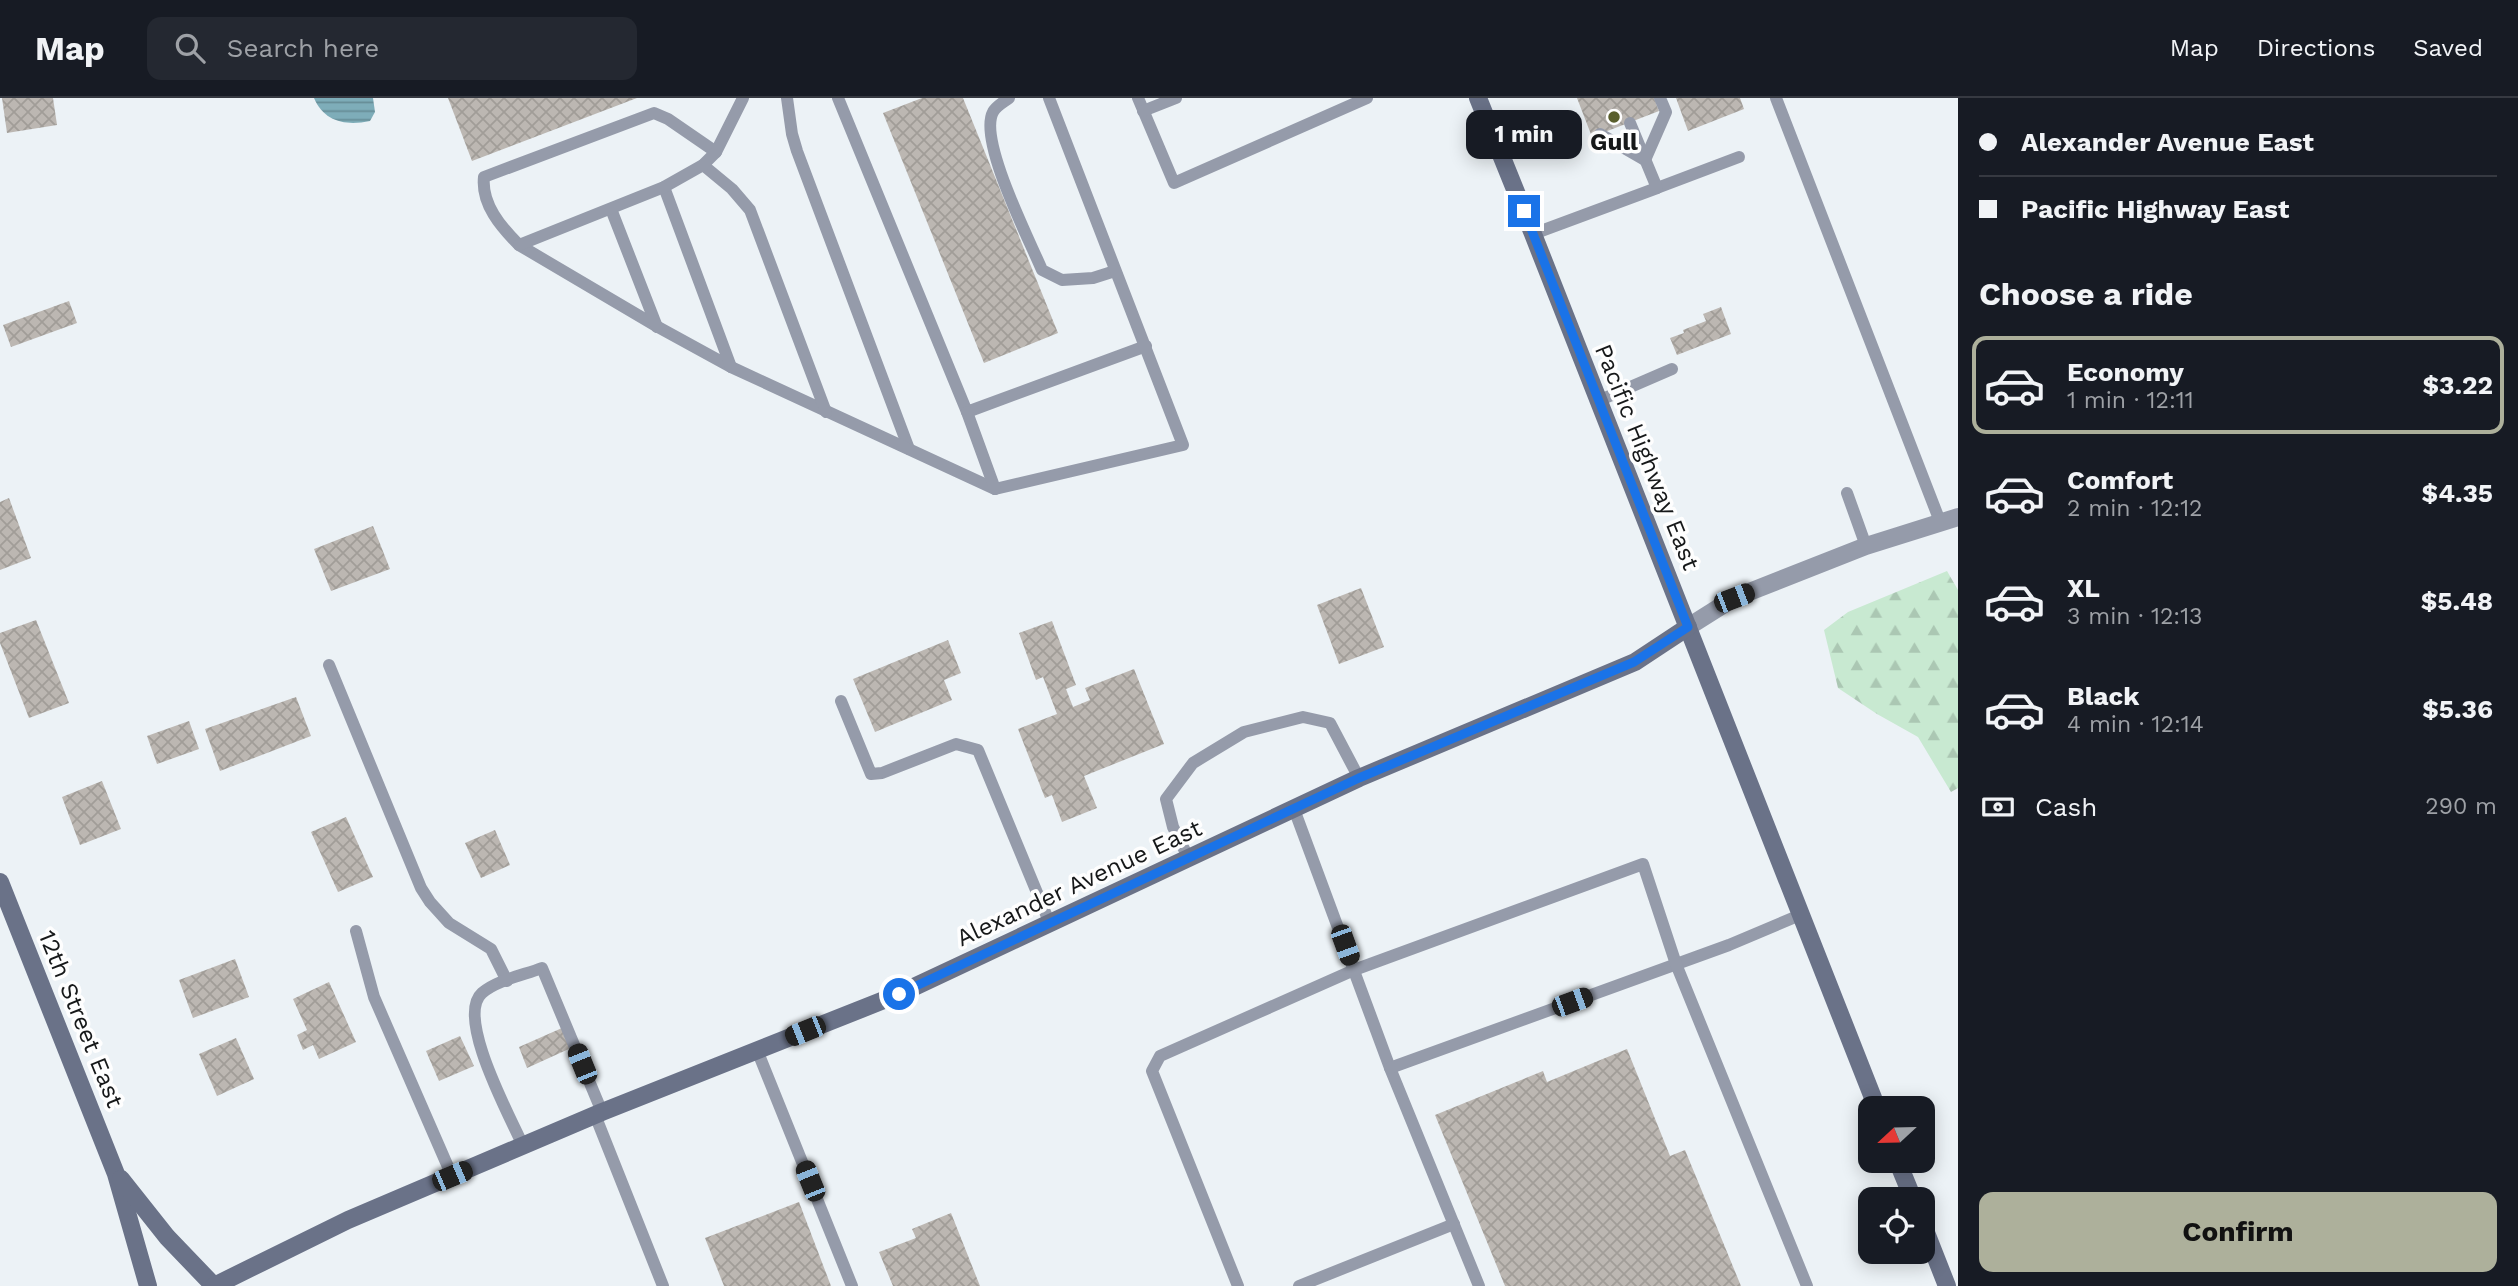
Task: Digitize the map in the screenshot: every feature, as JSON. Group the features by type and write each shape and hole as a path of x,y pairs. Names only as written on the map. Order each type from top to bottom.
{"street":[{"name":"Pacific Highway East","path":"1478,98 1872,1096"},
{"name":"Alexander Avenue East","path":"214,1286 348,1220 598,1113 899,994 1359,778 1634,662 1734,598 1866,546 1950,521"},
{"name":"12th Street East","path":"0,881 116,1174 148,1286"},
{"name":"12th Street East","path":"116,1174 167,1237 214,1286"},
{"path":"1935,1256 1947,1286"}],"lane":[{"path":"520,245 664,187 703,165 716,152 743,98"},
{"path":"787,98 797,151 909,449"},
{"path":"838,98 967,412 995,489"},
{"path":"1009,98 993,110 989,125 994,156 1042,270 1062,280 1093,278 1115,271"},
{"path":"716,152 668,119 654,113 484,177 483,188 502,229 520,245 658,327 731,367 995,489 1183,445 1049,98"},
{"path":"1138,98 1174,183 1367,98"},
{"path":"1143,111 1176,98"},
{"path":"1645,160 1666,112 1660,98"},
{"path":"1776,98 1950,521"},
{"path":"1630,123 1657,188"},
{"path":"1600,134 1645,160"},
{"path":"1533,234 1739,157"},
{"path":"703,165 732,189 750,210 826,412"},
{"path":"664,187 731,367"},
{"path":"611,209 658,327"},
{"path":"967,412 1146,346"},
{"path":"1598,401 1672,369"},
{"path":"1847,493 1866,546"},
{"path":"329,665 421,888 449,923 491,948 507,981"},
{"path":"841,701 871,774 882,773 956,744 978,750 1050,924"},
{"path":"1189,859 1173,827 1166,799 1193,763 1244,732 1303,717 1330,723 1359,778"},
{"path":"1294,809 1390,1068 1479,1286"},
{"path":"1238,1286 1152,1071 1160,1056 1354,970 1643,864 1676,964 1807,1286"},
{"path":"1390,1068 1729,945 1800,915"},
{"path":"356,931 374,997 452,1176"},
{"path":"523,1146 479,1045 474,1020 475,1006 480,995 542,968 663,1286"},
{"path":"757,1050 852,1286"},
{"path":"1299,1286 1454,1224"}],"green space":[{"path":"1947,571 1958,590 1958,788 1951,792 1918,737 1838,688 1824,630 1848,612"}],"water":[{"path":"314,98 373,98 375,112 370,121 344,122 330,117"}],"building":[{"path":"2,98 53,98 57,125 7,133"},
{"path":"448,98 637,98 472,161"},
{"path":"922,98 963,98 1058,333 984,363 883,113"},
{"name":"Gull","path":"1577,98 1654,98 1659,111 1592,137"},
{"path":"1676,98 1740,98 1744,109 1688,131"},
{"path":"69,301 77,323 11,347 3,325"},
{"path":"1721,307 1731,334 1677,355 1670,338 1706,321 1703,314"},
{"path":"9,498 31,558 0,570 0,502"},
{"path":"373,526 390,569 331,591 314,549"},
{"path":"1361,588 1384,647 1339,664 1317,605"},
{"path":"36,620 69,703 29,718 0,643 0,633"},
{"path":"1052,621 1076,685 1066,689 1073,707 1090,700 1085,688 1134,669 1164,744 1084,776 1097,808 1062,822 1052,795 1045,798 1018,729 1057,714 1043,677 1036,680 1019,633"},
{"path":"948,640 961,673 944,680 952,700 875,732 853,679"},
{"path":"296,697 311,736 220,771 205,729"},
{"path":"189,721 199,749 157,764 147,736"},
{"path":"102,781 121,829 80,845 62,797"},
{"path":"346,817 373,877 338,892 311,832"},
{"path":"495,830 510,865 481,878 465,843"},
{"path":"235,959 249,997 193,1018 179,980"},
{"path":"329,982 356,1042 319,1059 313,1045 303,1050 297,1035 307,1030 293,999"},
{"path":"562,1028 571,1048 527,1068 519,1047"},
{"path":"460,1036 474,1066 439,1081 426,1051"},
{"path":"236,1038 254,1079 217,1096 199,1054"},
{"path":"1627,1049 1670,1156 1685,1150 1741,1286 1505,1286 1435,1115 1543,1071 1547,1082"},
{"path":"799,1202 831,1286 724,1286 705,1238"},
{"path":"951,1213 980,1286 893,1286 879,1252 916,1238 912,1229"}],"place":[{"name":"Gull","path":"1614,117"}],"route":[{"path":"899,994 1359,778 1634,662 1688,627 1524,211"}]}
